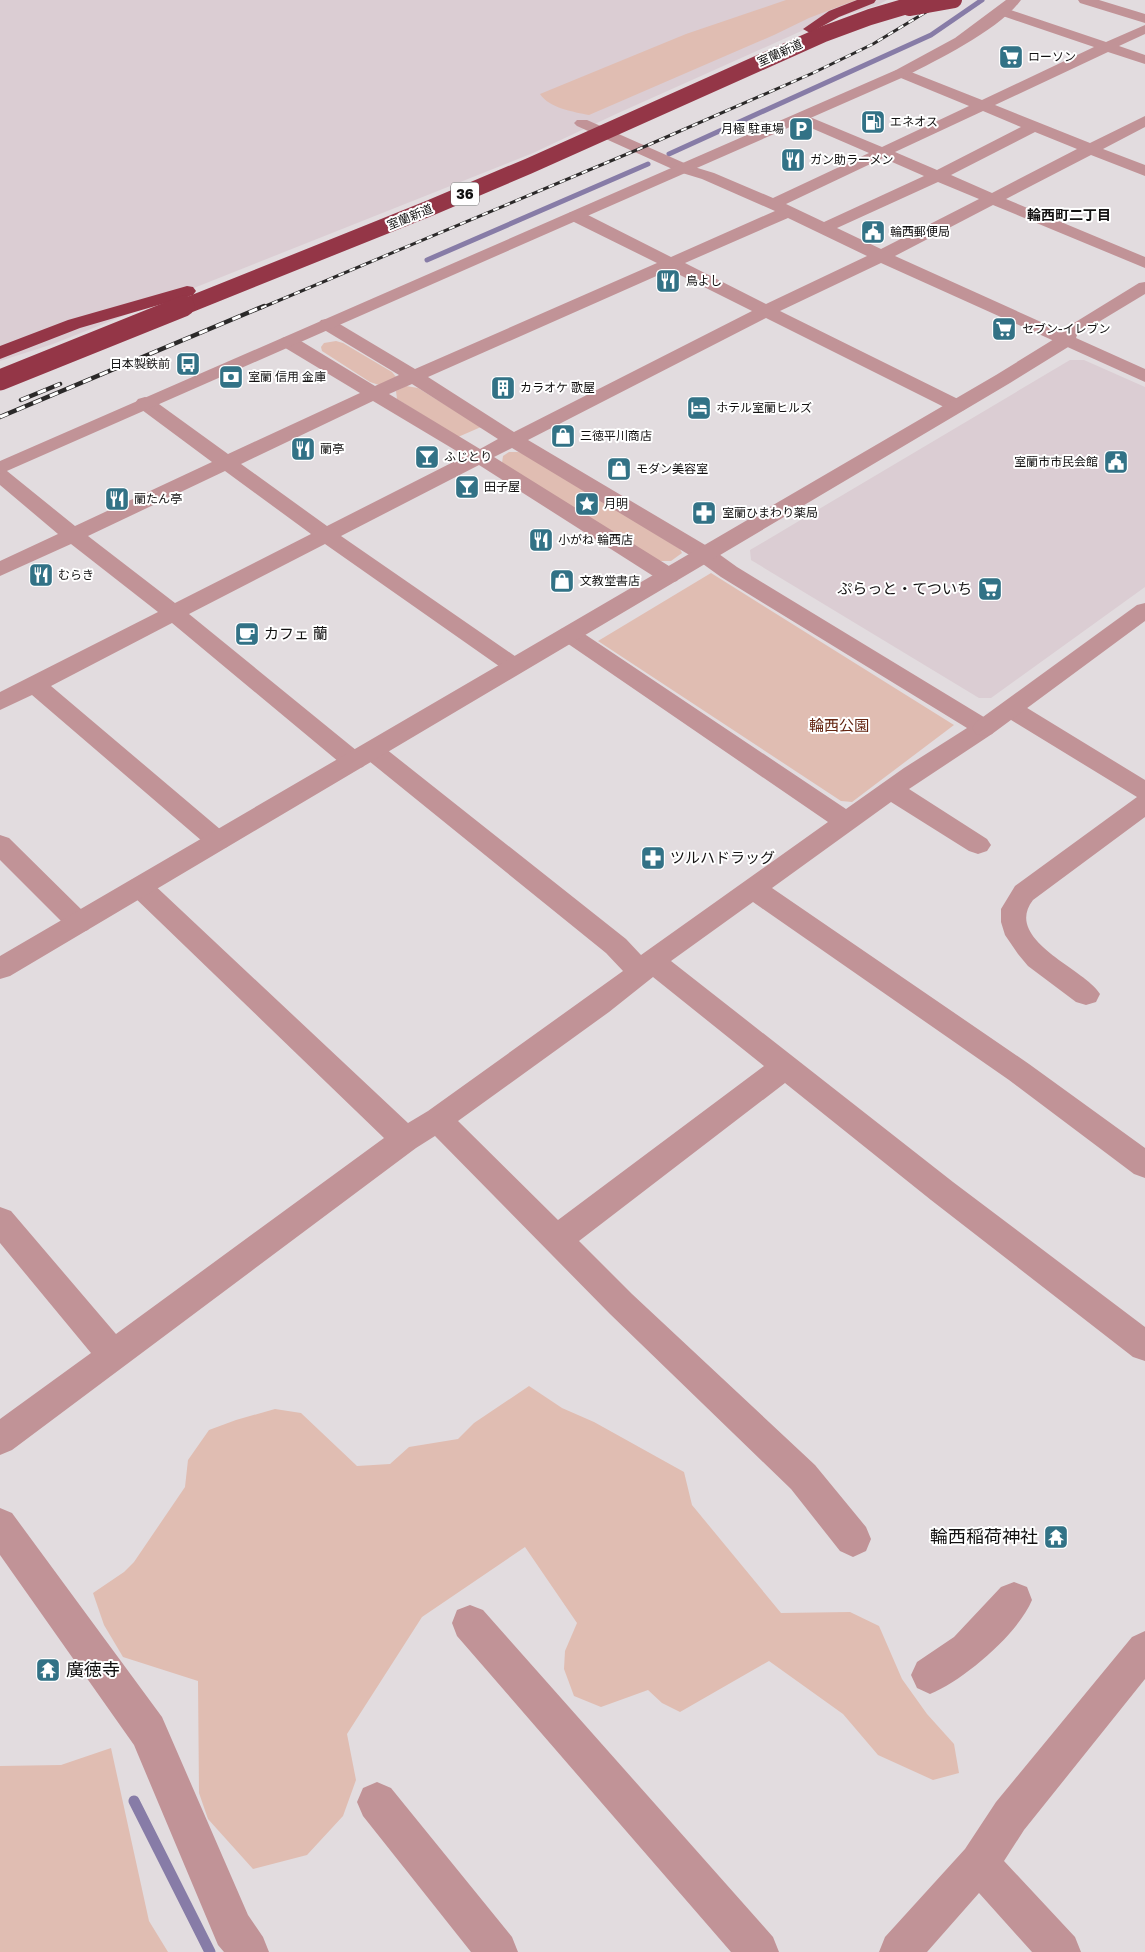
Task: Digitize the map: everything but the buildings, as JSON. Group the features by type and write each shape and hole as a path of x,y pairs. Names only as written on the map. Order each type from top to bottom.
{"highway":[{"name":"室蘭新道","path":"0,363 420,200 810,28 840,16 891,0"},
{"name":"室蘭新道","path":"0,380 421,212 556,154 782,52 870,8 926,0"},
{"path":"810,28 834,14 870,8 954,0"},
{"path":"0,353 74,324 186,291"}],"street":[{"path":"0,468 901,73 939,54 1002,12 1014,0"},
{"path":"1086,0 1145,19"},
{"path":"1002,12 1145,60"},
{"path":"773,204 983,107 1106,46 1145,29"},
{"path":"901,73 1090,150 1145,170"},
{"path":"800,118 1145,263"},
{"path":"0,702 767,310 880,256 1145,122"},
{"path":"582,123 685,169 708,176 789,211 880,256 1145,376"},
{"path":"824,228 937,176 1033,127"},
{"path":"0,569 373,394 789,211"},
{"path":"576,216 957,406"},
{"path":"0,969 957,406 1066,340 1069,332 1145,287"},
{"path":"327,324 415,377 513,440 704,554 729,572 984,728"},
{"path":"289,342 669,576"},
{"path":"145,403 327,536 514,666"},
{"path":"0,475 73,535 175,614 363,756 616,946 647,966 786,1066 942,1191 1145,1346"},
{"path":"0,1439 405,1139 438,1120 599,1004 647,966 891,790 1011,709 1145,610"},
{"path":"570,634 847,822"},
{"path":"35,684 218,841"},
{"path":"1011,709 1145,791"},
{"path":"891,790 978,845"},
{"path":"1086,994 1039,961 1026,946 1013,920 1014,907 1024,893 1145,804"},
{"path":"0,844 79,922"},
{"path":"140,888 405,1139"},
{"path":"754,889 1019,1072 1145,1165"},
{"path":"556,1240 786,1066"},
{"path":"438,1120 556,1240 802,1477 853,1539"},
{"path":"0,1220 113,1355"},
{"path":"0,1525 148,1732 233,1930 248,1952"},
{"path":"930,1675 967,1650 1014,1600"},
{"path":"470,1623 758,1952"},
{"path":"900,1952 979,1863 1010,1816 1145,1650"},
{"path":"377,1802 497,1952"},
{"path":"979,1863 1060,1952"}],"shaded area":[{"path":"0,0 887,0 878,5 817,24 533,153 53,344 0,361"},
{"path":"1070,360 1084,360 1145,387 1145,587 991,698 979,698 751,560 750,550"}],"green space":[{"path":"786,0 856,0 809,18 589,115 569,111 549,103 540,94 686,34"},
{"path":"336,341 343,343 392,372 396,377 379,385 370,382 322,351 321,347 324,343"},
{"path":"406,386 418,388 481,427 458,437 397,399 396,391"},
{"path":"509,452 527,454 680,549 682,553 671,561 659,561 502,463 503,456"},
{"name":"輪西公園","path":"711,573 954,725 852,802 841,801 598,641"},
{"path":"529,1386 562,1408 594,1422 684,1472 692,1505 781,1613 850,1612 879,1626 902,1679 927,1714 954,1744 959,1773 933,1780 878,1755 843,1714 769,1661 680,1712 662,1703 648,1690 601,1707 574,1696 564,1669 565,1651 577,1623 525,1547 422,1617 347,1734 356,1780 343,1816 307,1855 253,1869 208,1819 199,1793 198,1681 123,1657 104,1625 93,1593 124,1572 134,1562 185,1487 188,1460 209,1430 275,1409 301,1413 357,1466 390,1464 409,1447 458,1439 474,1423"},
{"path":"111,1748 149,1921 168,1952 0,1952 0,1766 61,1765"}],"waterway":[{"path":"669,154 931,35 982,0"},
{"path":"427,260 648,164"},
{"path":"134,1801 210,1952"}],"railway":[{"path":"261,308 639,149 813,73 873,44 946,0"},
{"path":"0,417 264,306"},
{"path":"21,400 60,384"}],"place":[{"name":"ローソン","path":"1011,57"},
{"name":"エネオス","path":"873,122"},
{"name":"月極 駐車場","path":"801,129"},
{"name":"ガン助ラーメン","path":"793,160"},
{"name":"輪西郵便局","path":"873,232"},
{"name":"鳥よし","path":"668,281"},
{"name":"セブン-イレブン","path":"1004,329"},
{"name":"日本製鉄前","path":"188,364"},
{"name":"室蘭 信用 金庫","path":"231,377"},
{"name":"カラオケ 歌屋","path":"503,388"},
{"name":"ホテル室蘭ヒルズ","path":"699,408"},
{"name":"三徳平川商店","path":"563,436"},
{"name":"蘭亭","path":"303,449"},
{"name":"ふじとり","path":"427,457"},
{"name":"室蘭市市民会館","path":"1116,462"},
{"name":"モダン美容室","path":"619,469"},
{"name":"田子屋","path":"467,487"},
{"name":"蘭たん亭","path":"117,499"},
{"name":"月明","path":"587,504"},
{"name":"室蘭ひまわり薬局","path":"704,513"},
{"name":"小がね 輪西店","path":"541,540"},
{"name":"むらき","path":"41,575"},
{"name":"文教堂書店","path":"562,581"},
{"name":"ぷらっと・てついち","path":"990,589"},
{"name":"カフェ 蘭","path":"247,634"},
{"name":"ツルハドラッグ","path":"653,858"},
{"name":"輪西稲荷神社","path":"1056,1537"},
{"name":"廣徳寺","path":"48,1670"}],"district":[{"name":"輪西町二丁目","path":"1069,215"}]}
